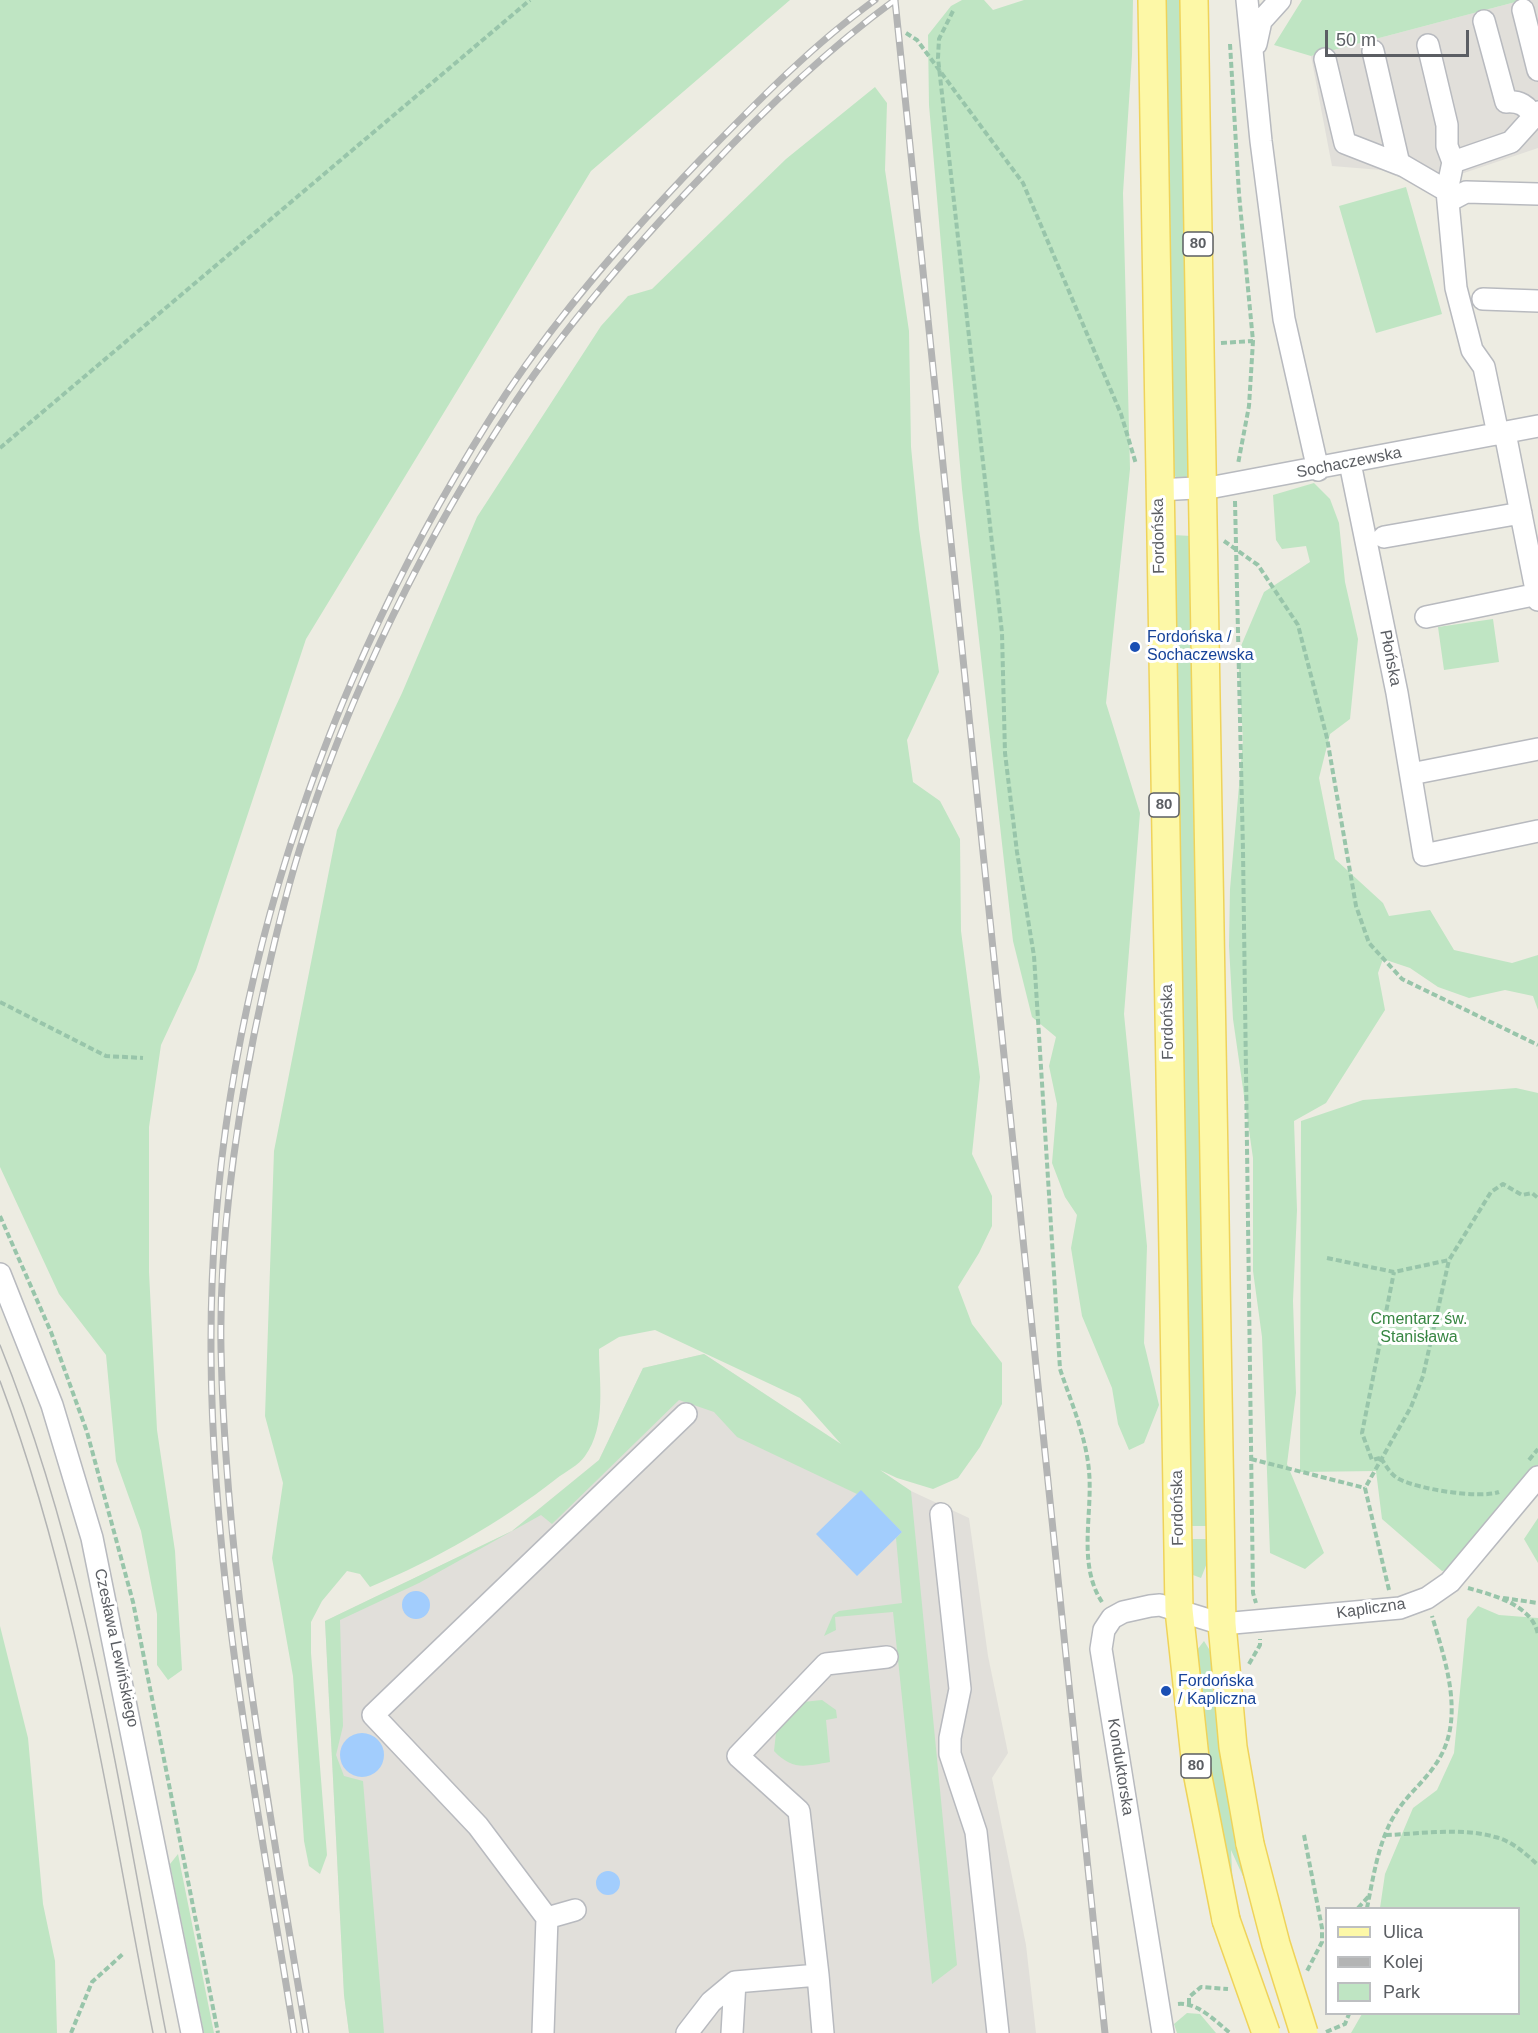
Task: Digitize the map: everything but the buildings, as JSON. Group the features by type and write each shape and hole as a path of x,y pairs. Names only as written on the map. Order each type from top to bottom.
{"main road":[{"name":"Fordońska","path":"1152,0 1158,490 1179,1611 1196,1767 1226,1920 1266,2033"},
{"name":"80","path":"1194,0 1222,1624 1233,1748 1250,1844 1276,1944 1304,2033"}],"street":[{"path":"1247,0 1254,50 1261,141 1284,319 1318,470"},
{"path":"1254,50 1262,21 1280,0"},
{"path":"1523,10 1538,70"},
{"path":"1453,162 1511,141 1536,115 1522,103 1506,102 1484,21"},
{"path":"1426,617 1538,596 1521,513 1484,368 1479,356 1472,350 1456,288 1448,196 1453,162 1447,146 1447,125 1428,45"},
{"path":"1373,51 1399,164"},
{"path":"1325,59 1345,143 1399,164 1448,196 1466,192 1538,194"},
{"path":"1483,299 1538,301"},
{"name":"Sochaczewska","path":"1158,490 1202,488 1318,470 1538,426"},
{"name":"Płońska","path":"1350,463 1411,774 1424,855 1538,831"},
{"path":"1384,537 1521,513"},
{"path":"1411,774 1538,748"},
{"name":"Czesława Lewińskiego","path":"0,1274 52,1405 92,1538 192,2033"},
{"path":"543,2033 547,1918 478,1826 373,1715 686,1414"},
{"name":"Kapliczna","path":"1222,1624 1393,1609 1427,1598 1450,1582 1532,1470"},
{"path":"941,1514 960,1689 951,1738 951,1754 976,1832 998,2033"},
{"path":"1112,1618 1123,1612 1160,1605 1222,1624"},
{"name":"Konduktorska","path":"1112,1618 1104,1630 1101,1649 1163,2033"},
{"path":"824,2033 798,1811 738,1756 826,1664 887,1657"},
{"path":"547,1918 575,1910"},
{"path":"687,2033 711,2002 735,1982 818,1976"},
{"path":"732,2033 735,1982"}],"path":[{"path":"0,448 530,0"},
{"path":"953,11 939,39 939,70 1002,633 1005,753 1017,852 1034,956 1060,1369 1075,1413 1089,1469 1091,1499 1088,1549 1091,1575 1097,1594 1112,1618"},
{"path":"906,33 917,40 1023,183 1121,414 1138,469"},
{"path":"1230,33 1229,67 1253,340 1249,406 1234,484 1253,1593 1261,1621 1260,1645"},
{"path":"1221,343 1253,340"},
{"path":"1219,537 1258,565 1298,625 1327,738 1356,906 1369,943 1402,979 1538,1045"},
{"path":"0,1002 106,1056 143,1058"},
{"path":"1393,1609 1365,1488 1411,1407 1423,1376 1449,1260 1491,1192 1503,1184 1522,1195 1532,1193 1538,1198"},
{"path":"1327,1258 1394,1272 1449,1260"},
{"path":"1380,1458 1372,1460 1362,1433 1394,1272"},
{"path":"1532,1470 1538,1449"},
{"path":"1380,1458 1394,1476 1412,1484 1493,1494 1503,1489"},
{"path":"1251,1459 1365,1488"},
{"path":"1450,1582 1500,1598 1538,1603"},
{"path":"1367,1907 1386,1835 1394,1817 1428,1776 1447,1740 1451,1713 1447,1668 1427,1598"},
{"path":"1500,1598 1528,1616 1537,1627 1538,1635"},
{"path":"1386,1835 1458,1833 1495,1837 1523,1851 1538,1865"},
{"path":"1359,1907 1370,1896"},
{"path":"71,2033 92,1982 124,1953"},
{"path":"1159,2009 1189,2004 1208,2015 1230,2033"},
{"path":"1324,2033 1345,2024 1348,2015"}],"shaded area":[{"path":"1523,0 1538,0 1538,148 1455,176 1332,166 1311,56"},
{"path":"704,1354 911,1491 969,1518 988,1656 1008,1753 992,1778 1026,1945 1036,2033 349,2033 344,1995 325,1621 512,1531 599,1460 643,1368"}],"green space":[{"path":"0,0 790,0 591,171 306,639 196,970 161,1045 149,1127 149,1272 157,1430 175,1551 182,1670 168,1680 157,1665 157,1614 141,1531 116,1461 106,1355 59,1294 0,1167"},
{"path":"962,0 984,0 993,10 1024,0 1133,0 1132,55 1123,193 1130,469 1106,703 1140,813 1124,1014 1147,1246 1144,1343 1159,1405 1144,1443 1129,1450 1118,1424 1112,1388 1082,1316 1071,1248 1077,1215 1065,1197 1052,1163 1057,1104 1049,1066 1056,1037 1032,1017 1013,941 962,489 929,105 928,35 951,6"},
{"path":"1162,0 1182,0 1189,480 1177,480 1173,472"},
{"path":"1302,0 1523,0 1311,56 1274,45"},
{"path":"875,87 887,103 885,170 909,331 911,447 919,529 939,672 907,740 913,782 940,801 960,839 961,931 980,1077 972,1154 992,1196 992,1226 958,1287 972,1324 1002,1363 1002,1404 980,1447 958,1478 933,1489 880,1470 911,1491 957,1965 932,1984 893,1612 835,1617 836,1630 824,1636 833,1615 839,1611 902,1603 896,1538 902,1532 861,1491 857,1494 737,1437 714,1412 679,1400 552,1524 541,1515 419,1583 340,1620 343,1726 336,1755 344,1776 363,1781 384,2033 349,2033 344,1995 325,1621 512,1531 599,1460 643,1368 704,1354 841,1444 800,1398 655,1330 619,1337 599,1349 599,1418 592,1444 579,1462 490,1525 394,1576 370,1587 360,1574 347,1571 322,1601 311,1622 311,1653 327,1855 320,1874 309,1866 304,1841 293,1676 272,1558 283,1483 265,1416 274,1151 337,830 402,693 477,517 601,326 628,296 652,289 786,159"},
{"path":"1406,187 1442,314 1376,333 1339,206"},
{"path":"1314,483 1330,499 1339,523 1345,582 1358,639 1350,719 1330,734 1319,778 1335,859 1383,903 1389,916 1430,910 1454,950 1512,963 1538,955 1538,1010 1533,996 1505,990 1469,998 1438,987 1410,968 1383,959 1378,973 1385,1010 1326,1103 1294,1121 1297,1210 1293,1301 1296,1393 1287,1464 1324,1553 1305,1569 1270,1553 1262,1337 1253,1271 1253,1158 1233,1019 1229,946 1230,889 1243,740 1238,653 1264,592 1310,562 1306,546 1282,549 1276,540 1273,495"},
{"path":"1172,535 1192,536 1208,1526 1187,1526"},
{"path":"1493,619 1499,662 1444,670 1438,627"},
{"name":"Cmentarz św. Stanisława","path":"1516,1088 1538,1093 1538,1465 1451,1569 1442,1571 1382,1519 1376,1471 1300,1472 1301,1121 1363,1100"},
{"path":"1538,1518 1538,1563 1524,1539"},
{"path":"1190,1539 1209,1539 1207,1563 1201,1578 1193,1575"},
{"path":"1478,1606 1499,1615 1538,1618 1538,2033 1351,2033 1361,2015 1520,2015 1520,1907 1380,1907 1385,1874 1413,1808 1437,1790 1454,1753 1467,1619"},
{"path":"0,1626 28,1738 43,1904 55,1961 57,2033 0,2033"},
{"path":"1204,1641 1214,1657 1246,1883 1231,1850 1233,1891 1207,1775 1197,1650"},
{"path":"822,1700 836,1710 837,1718 826,1720 830,1762 800,1766 787,1762 774,1751 776,1733 803,1702"},
{"path":"178,1854 214,2033 204,2033 170,1864"},
{"path":"1187,2013 1200,2014 1216,2033 1177,2033 1174,2024"}],"water":[{"path":"861,1490 902,1532 857,1576 816,1534"},
{"path":"416,1591 426,1595 430,1605 426,1615 416,1619 406,1615 402,1605 406,1595"},
{"path":"362,1733 377,1740 384,1755 377,1770 362,1777 347,1770 340,1755 347,1740"},
{"path":"608,1871 613,1872 619,1878 619,1888 613,1894 608,1895 603,1894 597,1888 596,1883 597,1878 603,1872"}],"tram line":[{"path":"0,1345 31,1428 80,1598 100,1685 166,2033"},
{"path":"0,1381 27,1460 72,1622 90,1704 153,2033"}],"railway":[{"path":"294,2033 252,1778 228,1608 213,1437 211,1351 216,1224 230,1098 255,974 288,852 331,732 382,616 440,503 506,394 574,302 674,188 784,76 875,0"},
{"path":"895,0 1105,2033"},
{"path":"306,2033 264,1777 240,1607 231,1521 221,1349 222,1270 234,1151 254,1035 293,871 342,731 392,617 451,506 516,401 581,312 725,151 819,61 895,0"}],"place":[{"name":"Fordońska / Sochaczewska","path":"1135,647"},
{"name":"Fordońska / Kapliczna","path":"1166,1691"}]}
